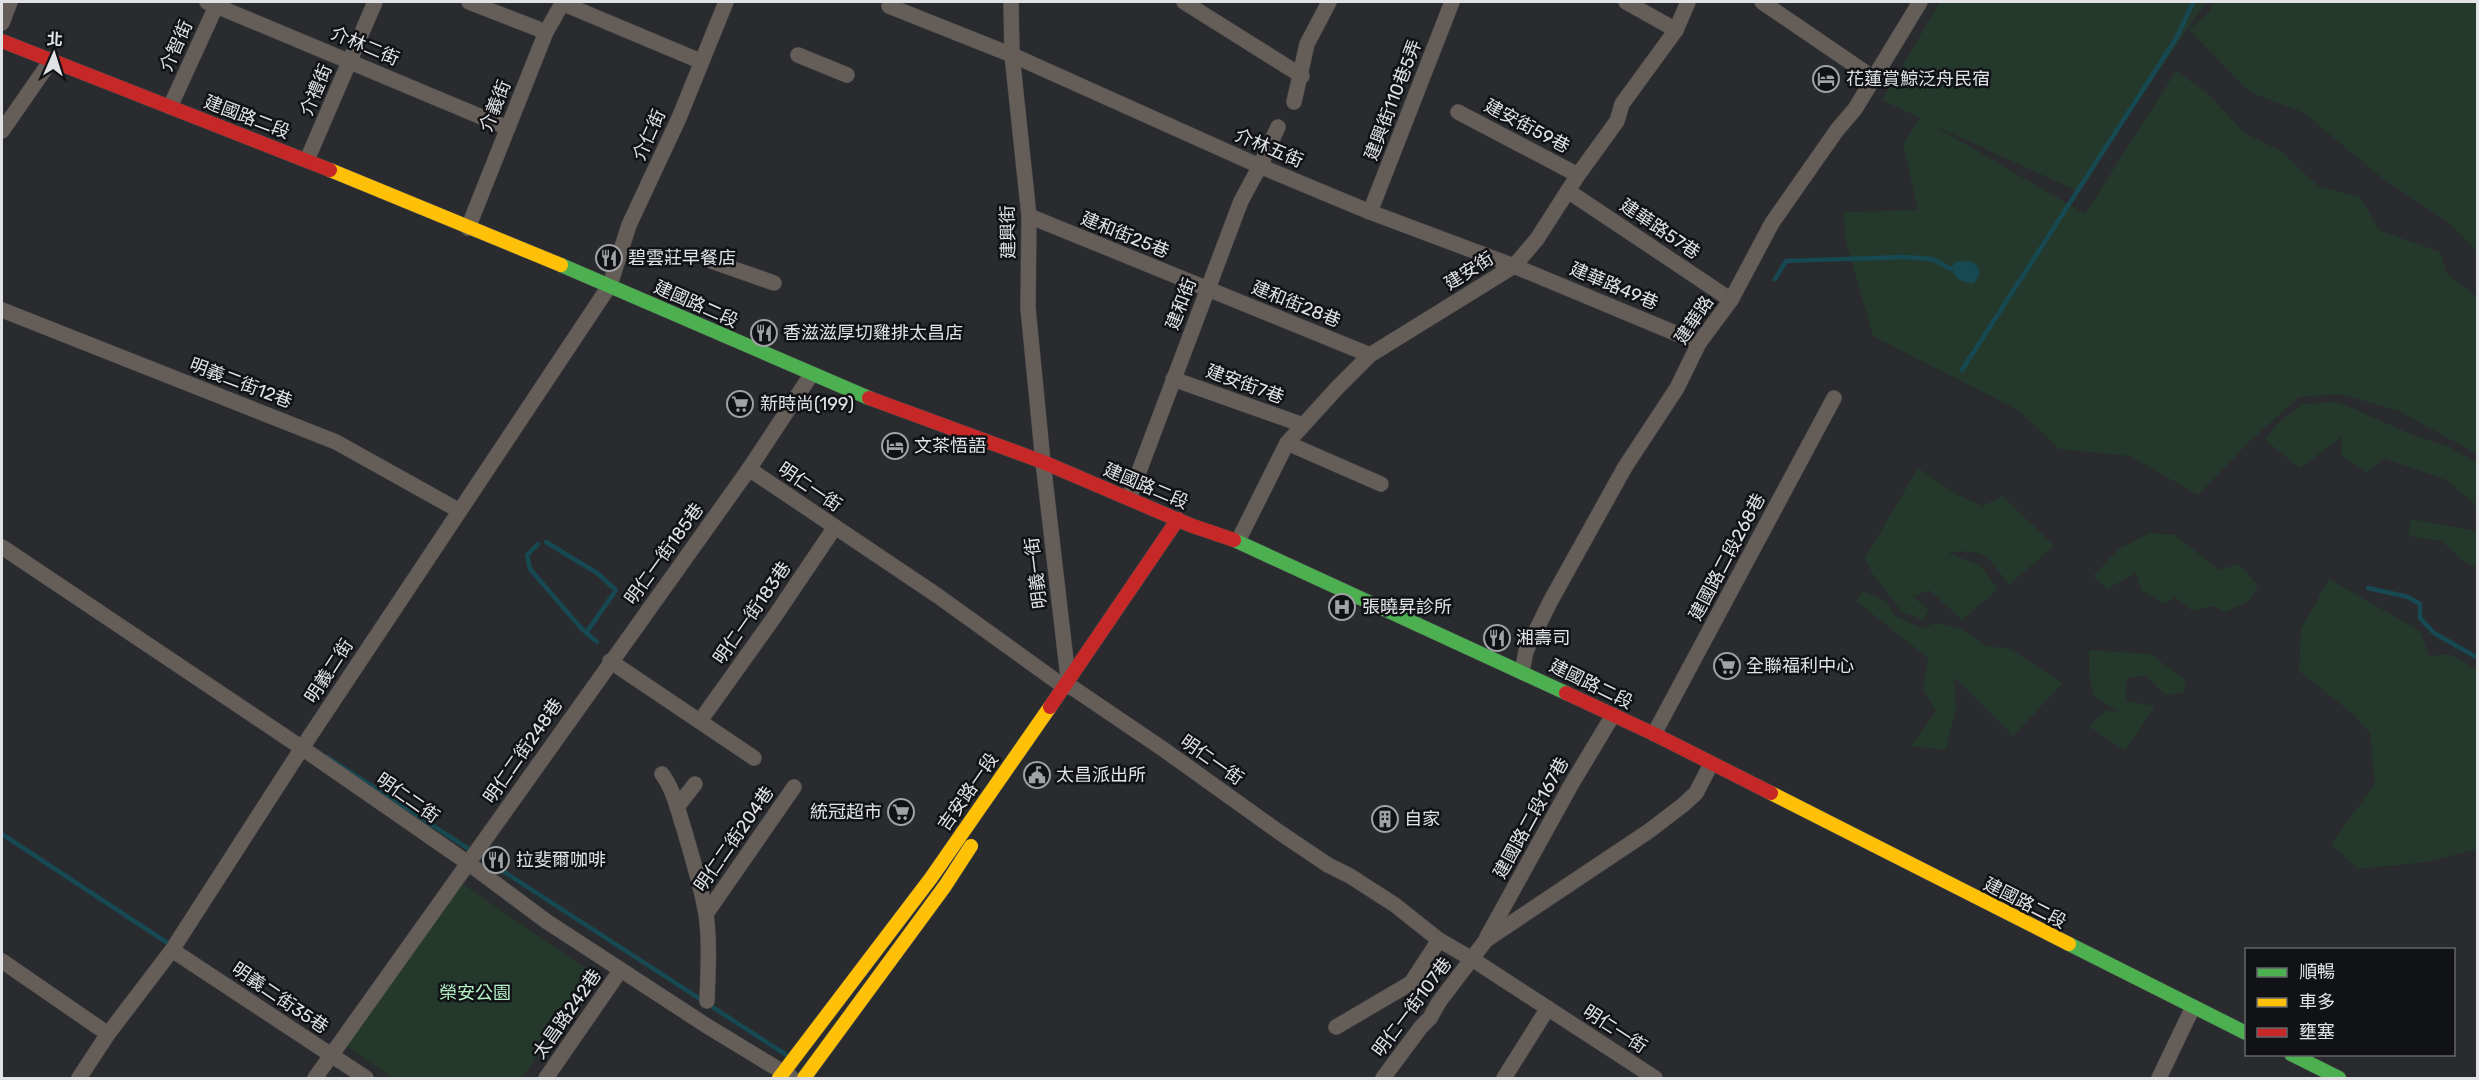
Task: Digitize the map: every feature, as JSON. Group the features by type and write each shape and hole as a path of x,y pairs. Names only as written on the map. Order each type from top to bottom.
{"street":[{"path":"2,23 10,2"},
{"name":"介禮街","path":"307,160 375,2"},
{"path":"470,2 546,32"},
{"path":"562,2 700,61"},
{"name":"介義街","path":"468,228 546,32 562,2"},
{"name":"介仁街","path":"609,285 629,225 679,118 700,61 726,2"},
{"name":"建興街","path":"1011,2 1012,55 1029,216 1028,308 1043,462"},
{"path":"1184,2 1302,76"},
{"path":"1294,102 1302,76 1307,44 1329,2"},
{"name":"建興街110巷5弄","path":"1371,212 1452,2"},
{"path":"1626,2 1676,30"},
{"name":"建安街","path":"1238,541 1287,443 1370,355 1514,266 1539,237 1578,175 1617,121 1622,104 1676,30 1688,2"},
{"path":"1762,2 1875,79"},
{"name":"建華路","path":"1522,672 1526,651 1550,602 1625,467 1677,388 1700,343 1731,300 1772,224 1875,79 1920,2"},
{"name":"介林二街","path":"214,3 508,128"},
{"name":"介智街","path":"170,107 214,3"},
{"name":"介林五街","path":"889,6 1012,55 1260,166 1371,212 1514,266"},
{"name":"建國路二段","path":"2,41 307,160 609,285 811,375 898,410 1043,462 1184,522 1238,541 1654,734 2245,1032"},
{"path":"798,55 847,75"},
{"path":"2,131 52,60"},
{"name":"建安街59巷","path":"1458,112 1578,175"},
{"name":"建和街","path":"1129,498 1240,201 1260,166 1278,126"},
{"name":"建華路57巷","path":"1568,191 1731,300"},
{"name":"建和街25巷","path":"1029,216 1207,290"},
{"path":"711,261 774,283"},
{"name":"建華路49巷","path":"1514,266 1700,343"},
{"name":"明義二街","path":"79,1078 108,1034 172,950 302,747 609,285"},
{"name":"建和街28巷","path":"1207,290 1370,355"},
{"name":"明義二街12巷","path":"2,310 336,442 458,510"},
{"name":"明仁一街185巷","path":"610,662 749,469 811,375"},
{"name":"建安街7巷","path":"1173,379 1303,425"},
{"name":"建國路二段268巷","path":"1654,734 1834,398"},
{"path":"1287,443 1381,484"},
{"name":"明義一街","path":"1043,462 1068,684"},
{"name":"明仁一街","path":"749,469 1163,749 1279,832 1328,865 1350,876 1395,905 1439,940 1655,1078"},
{"name":"吉安路一段","path":"785,1076 931,878 1184,522"},
{"name":"明仁一街183巷","path":"700,721 835,527"},
{"name":"明仁二街","path":"2,547 302,747 620,971 785,1076"},
{"path":"610,662 754,758"},
{"name":"明仁二街248巷","path":"315,1078 610,662"},
{"name":"吉安路一段","path":"804,1078 945,886 1068,684"},
{"name":"建國路二段167巷","path":"1486,940 1571,785 1613,715"},
{"path":"1486,940 1649,831 1683,805 1696,793 1711,764"},
{"name":"明仁二街204巷","path":"662,774 668,782 677,807 706,914 709,958 707,1001"},
{"path":"677,807 695,784"},
{"name":"明仁二街204巷","path":"706,914 794,787"},
{"path":"1336,1027 1411,983 1439,940"},
{"name":"明仁一街107巷","path":"1383,1078 1486,940"},
{"name":"明義二街35巷","path":"172,950 366,1078"},
{"path":"2,961 108,1034"},
{"name":"太昌路242巷","path":"546,1078 620,971"},
{"path":"2160,1078 2193,1007"},
{"path":"1504,1078 1548,1008"},
{"path":"2295,1056 2339,1078"}],"green space":[{"path":"1940,2 2206,2 2077,191 1931,124 2085,214 2176,71 2206,92 2245,133 2281,151 2318,186 2360,197 2379,230 2440,252 2447,274 2477,297 2477,454 2399,411 2341,394 2299,397 2251,440 2198,495 2130,456 2059,449 2018,410 1873,336 1845,238 1844,212 1918,210 1903,145 1920,118 1882,100"},
{"path":"2214,2 2477,2 2477,252 2449,223 2382,178 2304,113 2250,92 2189,30 2210,11"},
{"path":"2338,402 2413,435 2449,447 2477,463 2477,506 2446,480 2384,458 2367,473 2341,455 2342,437 2300,468 2265,440 2278,423 2303,404"},
{"path":"1918,468 1958,495 1983,506 2003,496 2054,546 2009,585 1996,567 1984,556 1970,552 1948,553 1981,566 1998,589 1962,620 1929,590 1913,597 1929,609 1924,620 1902,612 1872,573 1865,558"},
{"path":"2411,519 2477,531 2477,568 2465,562 2441,541 2408,536"},
{"path":"2150,533 2175,535 2219,570 2238,564 2258,585 2249,601 2225,612 2213,606 2192,611 2175,597 2165,604 2142,591 2136,573 2107,589 2093,576 2119,549"},
{"path":"2329,579 2420,631 2429,656 2449,654 2477,670 2477,849 2426,862 2358,869 2331,844 2375,784 2370,733 2354,715 2299,671 2301,629"},
{"path":"1862,591 1886,601 1895,616 1921,628 1937,623 1962,629 1986,646 2010,649 2063,683 2013,736 1954,677 1956,709 1946,750 1911,746 1936,711 1923,689 1928,658 1856,601"},
{"path":"2089,650 2150,654 2186,680 2183,693 2165,695 2146,675 2127,678 2126,701 2155,706 2125,751 2089,726 2106,711 2120,712 2094,697 2089,674"},
{"name":"榮安公園","path":"454,878 594,974 522,1078 393,1078 337,1040"}],"water":[{"path":"1971,261 1978,267 1980,273 1974,283 1959,280 1954,275 1952,267 1955,262"}],"waterway":[{"path":"1962,370 2177,37 2193,2"},
{"path":"1775,279 1786,261 1905,257 1932,259 1951,269"},
{"path":"546,542 597,573 616,590 586,633"},
{"path":"538,544 527,555 530,569 581,628 597,642"},
{"path":"2368,588 2408,597 2420,604 2420,618 2434,633 2478,658"},
{"path":"327,757 788,1056"},
{"path":"2,834 172,946"}],"traffic: fast":[{"path":"561,265 869,398"},
{"path":"1234,540 1566,693"},
{"path":"2069,944 2245,1032"},
{"path":"2295,1056 2339,1078"}],"traffic: slow":[{"path":"330,170 561,265"},
{"path":"779,1078 931,878 1050,707"},
{"path":"1771,793 2069,944"},
{"path":"804,1078 945,886 971,846"}],"traffic: jam":[{"path":"2,41 330,170"},
{"path":"869,398 1043,462 1190,525 1234,540"},
{"path":"1050,707 1178,519"},
{"path":"1566,693 1771,793"}],"place":[{"name":"花蓮賞鯨泛舟民宿","path":"1826,79"},
{"name":"碧雲莊早餐店","path":"609,258"},
{"name":"香滋滋厚切雞排太昌店","path":"764,333"},
{"name":"新時尚(199)","path":"740,404"},
{"name":"文茶悟語","path":"895,446"},
{"name":"張曉昇診所","path":"1342,607"},
{"name":"湘壽司","path":"1497,638"},
{"name":"全聯福利中心","path":"1727,666"},
{"name":"太昌派出所","path":"1037,775"},
{"name":"統冠超市","path":"901,812"},
{"name":"自家","path":"1385,819"},
{"name":"拉斐爾咖啡","path":"496,860"}]}
